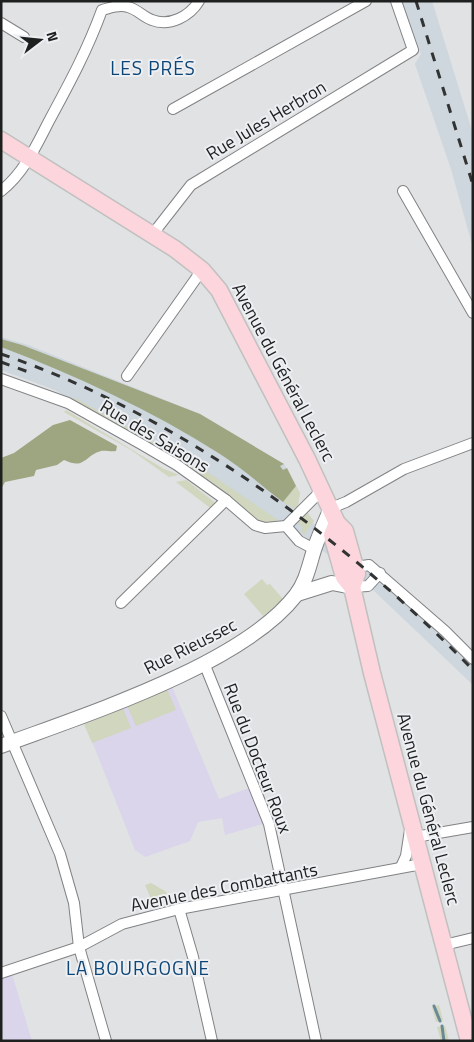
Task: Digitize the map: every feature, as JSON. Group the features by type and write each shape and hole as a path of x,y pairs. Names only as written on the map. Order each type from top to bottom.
{"main road":[{"name":"Avenue du Général Leclerc","path":"1,140 152,235 202,270 219,290 334,515 345,531 357,574 352,587"},
{"name":"Avenue du Général Leclerc","path":"334,515 332,535 344,577 352,587 372,673 469,1041"}],"street":[{"path":"1,191 12,182 30,158 86,52 102,10 119,6 130,7 153,21 164,22 189,14 199,1"},
{"path":"173,109 366,1"},
{"name":"Rue Jules Herbron","path":"152,235 191,185 413,50 396,1"},
{"path":"1,23 24,38"},
{"path":"403,191 473,313"},
{"path":"127,376 202,270"},
{"name":"Rue des Saisons","path":"1,379 68,404 177,465 226,500 255,525 264,528 286,526"},
{"path":"334,515 346,502 404,469 473,444"},
{"path":"314,549 299,540 286,526 307,502 322,490"},
{"path":"121,603 226,500"},
{"name":"Rue Rieussec","path":"7,744 156,685 204,663 252,636 270,622 297,594 308,572 314,549 334,515"},
{"path":"355,567 369,565 380,573 473,659"},
{"path":"297,594 332,584 352,587 368,586 380,573"},
{"name":"Rue du Docteur Roux","path":"204,663 270,824 316,1041"},
{"path":"1,716 7,744 60,854 74,904 79,947 106,1041"},
{"path":"401,867 413,829 473,827"},
{"name":"Avenue des Combattants","path":"1,973 79,947 122,924 179,910 422,864"},
{"path":"179,910 193,958 212,1041"},
{"path":"444,944 473,938"}],"shaded area":[{"path":"401,1 432,1 473,134 473,248 451,169 415,64 421,54"},
{"path":"1,337 28,345 200,414 284,464 300,493 297,510 367,567 470,661 473,664 473,685 372,589 286,522 264,524 236,506 192,470 55,390 1,370"},
{"path":"171,684 219,799 249,788 263,824 225,835 222,818 198,822 190,841 145,857 135,850 84,721"},
{"path":"12,974 32,1041 1,1041 1,979"}],"green space":[{"path":"1,339 22,345 200,414 284,464 280,466 283,470 287,468 296,486 283,502 236,465 194,438 113,395 1,347"},
{"path":"75,398 206,471 278,520 263,523 254,520 200,475 169,457 167,453 72,400"},
{"path":"66,410 164,469 179,475 169,477 131,450 64,412"},
{"path":"70,420 117,446 116,451 101,451 76,464 64,460 57,465 36,470 34,476 5,482 1,489 1,458 14,453 53,425"},
{"path":"186,480 217,504 213,510 176,482"},
{"path":"296,486 300,493 297,510 283,502"},
{"path":"306,511 314,521 304,535 301,531 303,528 298,523"},
{"path":"262,579 267,585 270,584 283,599 263,616 244,594"},
{"path":"167,689 176,710 136,726 127,706"},
{"path":"123,708 131,728 92,743 84,724"},
{"path":"151,883 165,891 174,903 155,908 145,885"},
{"path":"439,1005 443,1020 436,1022 432,1007"},
{"path":"445,1026 449,1041 441,1041 437,1027"}],"waterway":[{"path":"434,1006 440,1021"},
{"path":"442,1026 444,1041"}],"railway":[{"path":"416,1 473,185"},
{"path":"1,354 66,379 131,410 193,445 255,485 314,528 370,573 473,670"},
{"path":"1,362 34,374"}],"district":[{"name":"LES PRÉS","path":"153,67"},
{"name":"LA BOURGOGNE","path":"138,967"}]}
